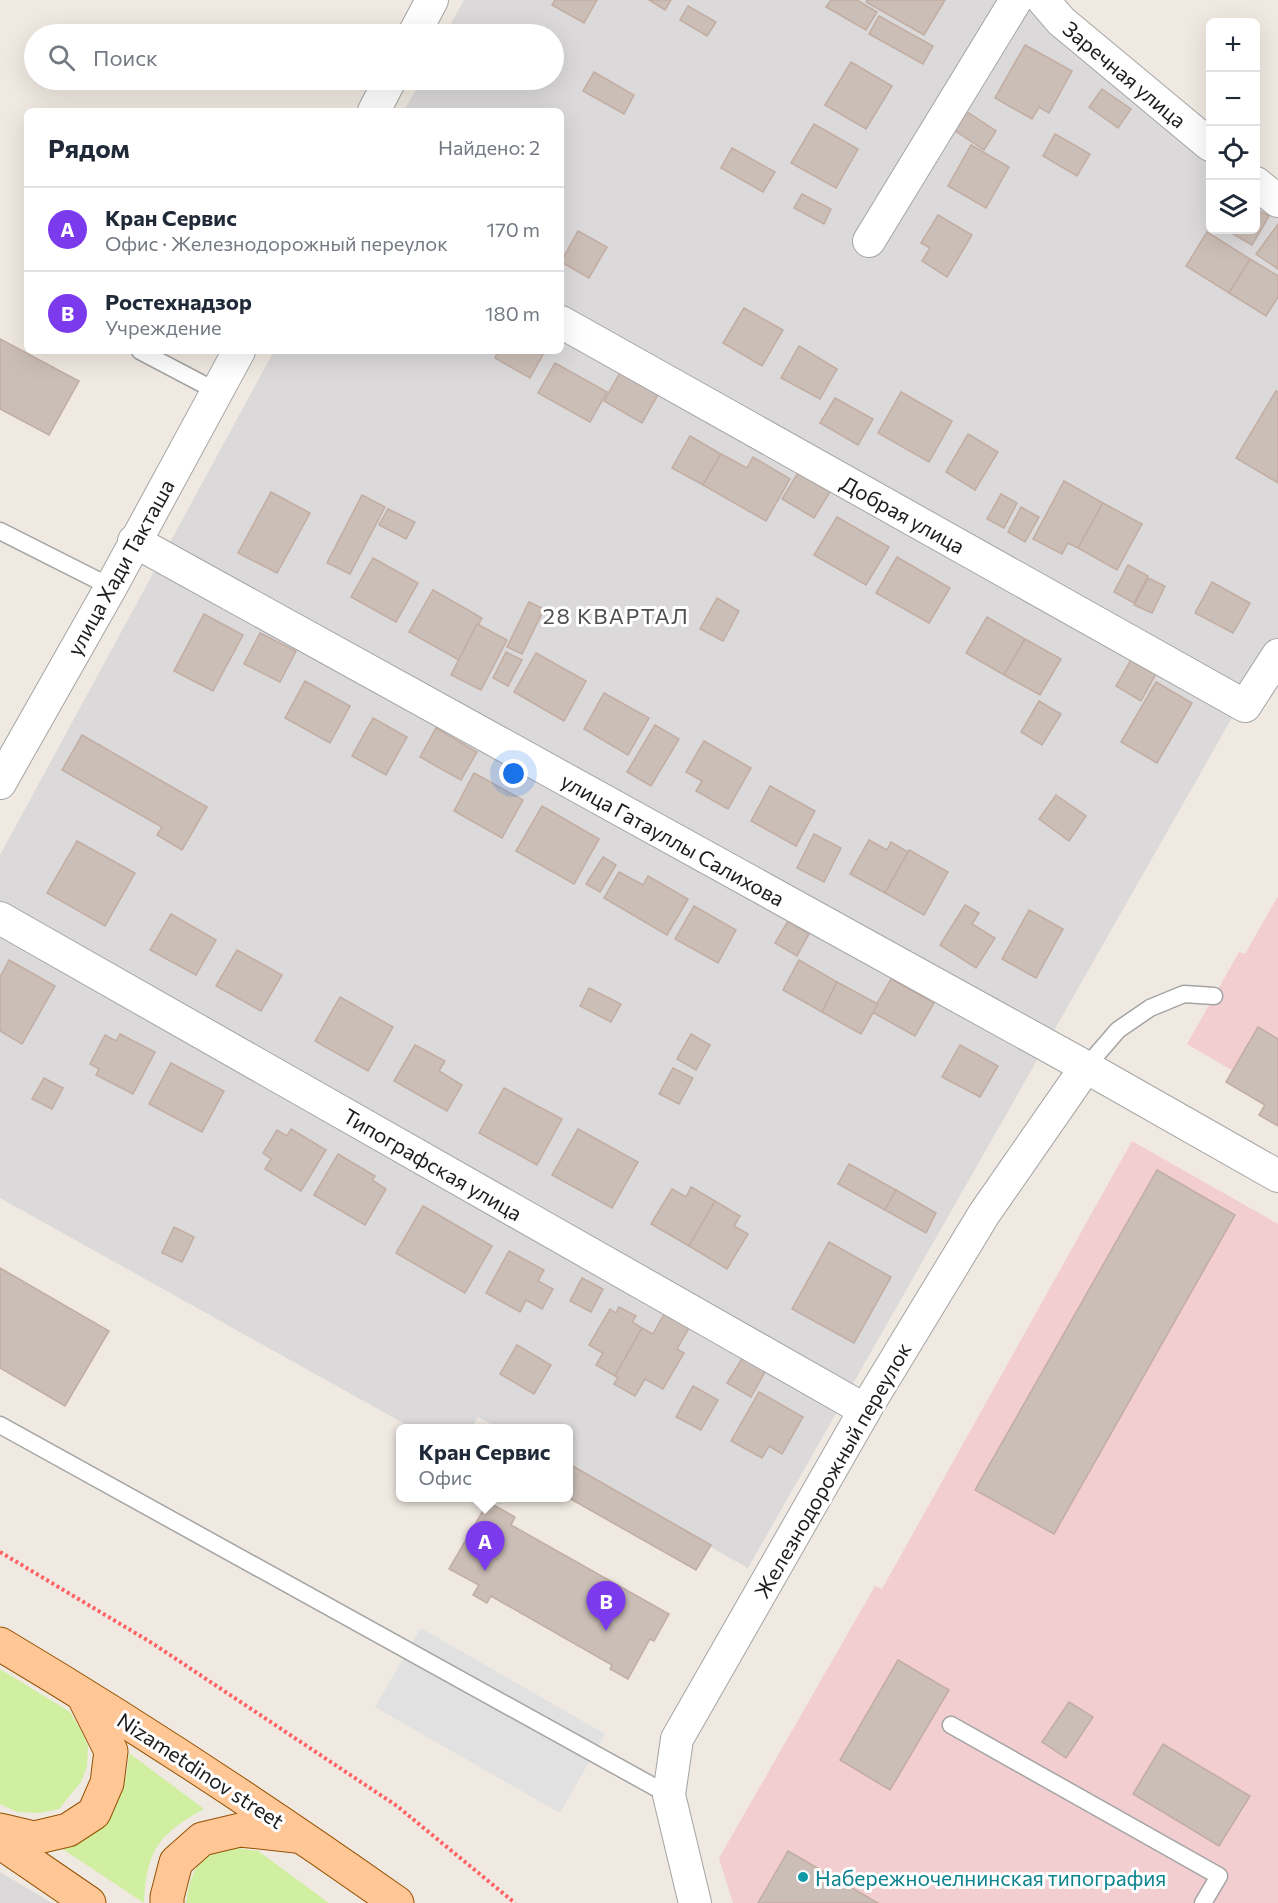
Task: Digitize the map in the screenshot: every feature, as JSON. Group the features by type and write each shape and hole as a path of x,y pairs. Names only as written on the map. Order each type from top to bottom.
{"main road":[{"name":"Nizametdinov street","path":"0,1644 81,1692 304,1837 397,1903"},
{"path":"0,1830 34,1838 68,1830 94,1813 107,1783 111,1751 81,1692"},
{"path":"167,1903 176,1862 202,1839 240,1830 304,1837"},
{"path":"0,1842 89,1903"}],"street":[{"path":"419,24 432,0"},
{"path":"868,241 1016,0"},
{"name":"Заречная улица","path":"1043,0 1061,21 1206,142"},
{"path":"376,108 385,90"},
{"path":"1260,186 1278,201"},
{"name":"Добрая улица","path":"564,324 1245,706 1278,655"},
{"name":"улица Хади Такташа","path":"0,783 111,587 237,354"},
{"name":"улица Гатауллы Салихова","path":"134,541 1086,1067 1278,1176"},
{"name":"Типографская улица","path":"0,918 865,1410"},
{"name":"Железнодорожный переулок","path":"695,1903 669,1795 677,1739 865,1410 984,1214 1086,1067"}],"lane":[{"path":"146,354 216,391"},
{"path":"0,531 111,587"},
{"path":"1086,1067 1118,1030 1150,1008 1184,994 1214,996"},
{"path":"0,1425 669,1795"},
{"path":"951,1725 1219,1876 1203,1903"}],"path":[{"path":"0,1551 152,1643 397,1806 515,1903"}],"shaded area":[{"name":"28 КВАРТАЛ","path":"464,0 1048,0 1206,139 1206,234 1260,234 1260,186 1278,202 1278,637 748,1568 573,1470 573,1424 491,1424 478,1417 474,1424 405,1424 0,1198 0,855 272,354 564,354 564,108 406,108 416,90 564,90 564,24 451,24"},
{"path":"1278,896 1278,1039 1258,1027 1233,1071 1187,1044 1239,952 1245,954"},
{"path":"1132,1141 1278,1224 1278,1903 733,1903 719,1858 875,1586 882,1589"},
{"path":"421,1628 605,1734 560,1813 375,1707"},
{"path":"0,1872 52,1903 0,1903"}],"green space":[{"path":"0,1669 70,1712 88,1746 87,1766 81,1782 59,1809 40,1813 17,1812 0,1804"},
{"path":"129,1753 204,1809 175,1827 158,1846 148,1870 144,1903 61,1848 92,1834 112,1813 124,1786"},
{"path":"237,1848 258,1851 329,1903 186,1903 191,1879 203,1859 217,1850"}],"building":[{"path":"555,0 597,0 584,23 552,5"},
{"path":"649,0 671,0 665,10"},
{"path":"831,0 857,0 877,12 866,30 826,7"},
{"path":"867,0 945,0 924,35 866,2"},
{"path":"688,6 716,22 707,36 680,20"},
{"path":"879,16 933,46 923,64 869,34"},
{"path":"1025,45 1072,71 1049,113 1039,107 1032,119 995,98"},
{"path":"851,62 892,86 866,129 825,105"},
{"path":"594,72 634,95 624,114 583,91"},
{"path":"1102,89 1131,109 1118,128 1089,107"},
{"path":"966,111 996,131 984,150 954,130"},
{"path":"814,124 858,149 836,188 791,163"},
{"path":"1055,134 1090,154 1077,176 1043,156"},
{"path":"971,145 1009,167 986,208 948,186"},
{"path":"732,148 775,172 763,192 721,168"},
{"path":"802,194 831,209 824,224 794,208"},
{"path":"1260,211 1269,216 1260,231"},
{"path":"938,215 972,235 947,277 922,261 930,248 921,243"},
{"path":"1278,224 1278,269 1256,254"},
{"path":"578,231 607,247 589,278 564,264 564,257"},
{"path":"1206,234 1250,259 1229,293 1186,266"},
{"path":"1233,234 1258,234 1252,245"},
{"path":"1250,259 1278,276 1278,297 1266,316 1229,293"},
{"path":"744,308 783,330 762,366 723,343"},
{"path":"0,339 24,352 24,354 28,354 79,381 49,435 0,409"},
{"path":"799,346 837,369 820,399 781,378"},
{"path":"497,354 543,354 530,378 495,358"},
{"path":"555,363 607,392 590,422 538,393"},
{"path":"621,371 659,393 642,423 604,401"},
{"path":"1276,391 1278,392 1278,483 1236,458"},
{"path":"901,392 952,421 929,462 878,433"},
{"path":"835,398 873,419 858,445 820,423"},
{"path":"968,434 998,452 975,490 946,472"},
{"path":"690,436 721,454 703,485 672,468"},
{"path":"721,454 747,468 753,457 790,479 766,521 703,485"},
{"path":"798,473 830,492 814,518 782,499"},
{"path":"1064,481 1103,503 1078,548 1068,543 1062,554 1033,539"},
{"path":"271,492 310,513 277,573 238,553"},
{"path":"1001,494 1017,503 1004,528 987,519"},
{"path":"362,495 385,507 350,574 327,563"},
{"path":"1103,503 1142,524 1117,570 1078,548"},
{"path":"1021,507 1039,517 1025,542 1008,532"},
{"path":"388,509 415,522 406,539 379,525"},
{"path":"837,517 889,547 866,585 814,555"},
{"path":"897,557 950,588 929,623 876,593"},
{"path":"373,558 418,583 396,622 351,597"},
{"path":"1128,565 1148,576 1134,603 1114,592"},
{"path":"1148,578 1165,586 1152,613 1134,605"},
{"path":"1212,582 1250,603 1233,633 1195,613"},
{"path":"433,590 482,618 459,660 409,632"},
{"path":"717,598 739,611 723,641 700,629"},
{"path":"529,602 544,609 522,654 507,647"},
{"path":"204,614 243,635 213,691 174,671"},
{"path":"987,617 1025,639 1004,675 966,653"},
{"path":"477,624 507,640 481,690 451,675"},
{"path":"260,633 296,651 280,682 244,664"},
{"path":"1025,639 1061,659 1040,695 1004,675"},
{"path":"506,652 522,660 508,686 493,678"},
{"path":"536,653 586,681 564,721 514,692"},
{"path":"1132,658 1157,672 1141,701 1116,686"},
{"path":"305,681 350,706 330,743 285,718"},
{"path":"1156,682 1192,703 1157,763 1121,742"},
{"path":"604,693 649,718 628,755 584,729"},
{"path":"1039,701 1061,714 1042,745 1021,732"},
{"path":"373,718 407,737 386,775 352,756"},
{"path":"655,725 679,739 651,786 627,772"},
{"path":"436,728 477,752 461,780 420,757"},
{"path":"82,735 207,807 182,850 157,835 162,827 62,770"},
{"path":"704,741 751,768 728,809 696,791 702,781 686,772"},
{"path":"474,773 523,800 502,838 454,811"},
{"path":"770,786 815,811 796,846 751,821"},
{"path":"1056,795 1086,816 1069,841 1039,819"},
{"path":"542,806 599,839 574,884 516,851"},
{"path":"814,834 841,848 824,882 797,868"},
{"path":"869,840 887,850 891,842 908,852 885,893 850,874"},
{"path":"77,841 135,873 105,926 47,893"},
{"path":"909,850 948,872 924,915 885,893"},
{"path":"603,857 616,865 600,892 586,884"},
{"path":"619,872 643,885 648,876 688,899 667,935 604,898"},
{"path":"965,905 979,913 972,924 995,938 976,968 940,945"},
{"path":"694,906 736,930 718,963 675,939"},
{"path":"1029,910 1063,929 1036,978 1002,959"},
{"path":"171,914 216,940 196,975 150,950"},
{"path":"788,921 809,934 797,956 775,943"},
{"path":"237,950 282,975 261,1011 216,986"},
{"path":"9,960 55,986 22,1044 0,1031 0,977"},
{"path":"799,960 837,982 822,1012 783,990"},
{"path":"891,979 934,1003 915,1036 872,1012"},
{"path":"837,982 878,1004 861,1034 822,1012"},
{"path":"589,988 621,1004 611,1022 580,1006"},
{"path":"340,997 393,1027 368,1071 315,1041"},
{"path":"1258,1027 1278,1039 1278,1126 1259,1115 1265,1105 1226,1082"},
{"path":"120,1034 155,1052 133,1094 96,1075 99,1069 90,1064 105,1035 116,1041"},
{"path":"691,1034 710,1045 696,1070 677,1059"},
{"path":"415,1045 445,1061 439,1071 462,1085 447,1111 394,1081"},
{"path":"960,1045 998,1066 980,1097 942,1077"},
{"path":"171,1063 224,1091 202,1132 149,1104"},
{"path":"673,1068 693,1078 679,1104 659,1094"},
{"path":"44,1078 63,1088 52,1109 32,1099"},
{"path":"504,1088 562,1119 537,1165 479,1133"},
{"path":"291,1129 326,1150 301,1191 265,1169 271,1159 263,1153 277,1130 287,1136"},
{"path":"578,1129 638,1162 612,1208 552,1175"},
{"path":"338,1154 375,1176 372,1180 386,1189 365,1225 314,1195"},
{"path":"849,1164 896,1190 885,1210 838,1184"},
{"path":"1157,1170 1235,1215 1054,1534 975,1490"},
{"path":"691,1187 715,1201 689,1246 651,1224 672,1189 686,1197"},
{"path":"896,1190 936,1213 926,1233 885,1210"},
{"path":"715,1201 740,1216 734,1226 748,1234 727,1269 689,1246"},
{"path":"423,1206 492,1246 465,1293 396,1253"},
{"path":"174,1227 194,1237 182,1262 162,1253"},
{"path":"829,1242 891,1277 854,1343 792,1309"},
{"path":"509,1251 544,1270 538,1281 553,1289 542,1309 526,1300 520,1312 486,1293"},
{"path":"0,1268 109,1331 65,1406 0,1368"},
{"path":"582,1278 603,1289 591,1312 570,1301"},
{"path":"619,1307 636,1316 632,1322 642,1328 615,1376 596,1365 603,1353 589,1345 610,1309 616,1313"},
{"path":"664,1314 689,1328 677,1349 684,1353 663,1389 645,1379 635,1396 614,1384 618,1378 615,1376 642,1328 653,1334"},
{"path":"517,1345 551,1365 534,1394 500,1374"},
{"path":"743,1357 766,1370 751,1397 727,1383"},
{"path":"693,1386 718,1400 701,1430 676,1417"},
{"path":"759,1392 803,1417 782,1454 769,1446 762,1458 731,1441"},
{"path":"573,1466 711,1545 696,1570 573,1500"},
{"path":"488,1502 515,1517 511,1525 669,1614 654,1641 650,1639 628,1679 610,1669 612,1665 491,1596 487,1603 473,1595 479,1585 449,1569"},
{"path":"898,1660 949,1690 890,1790 840,1760"},
{"path":"1069,1702 1093,1717 1066,1758 1042,1742"},
{"path":"1163,1744 1250,1796 1219,1846 1133,1794"},
{"name":"Набережночелнинская типография","path":"788,1851 878,1903 758,1903"}],"place":[{"name":"Кран Сервис","path":"485,1571"},
{"name":"Ростехнадзор","path":"606,1631"},
{"name":"Набережночелнинская типография","path":"803,1877"}],"district":[{"name":"28 КВАРТАЛ","path":"616,615"}]}
